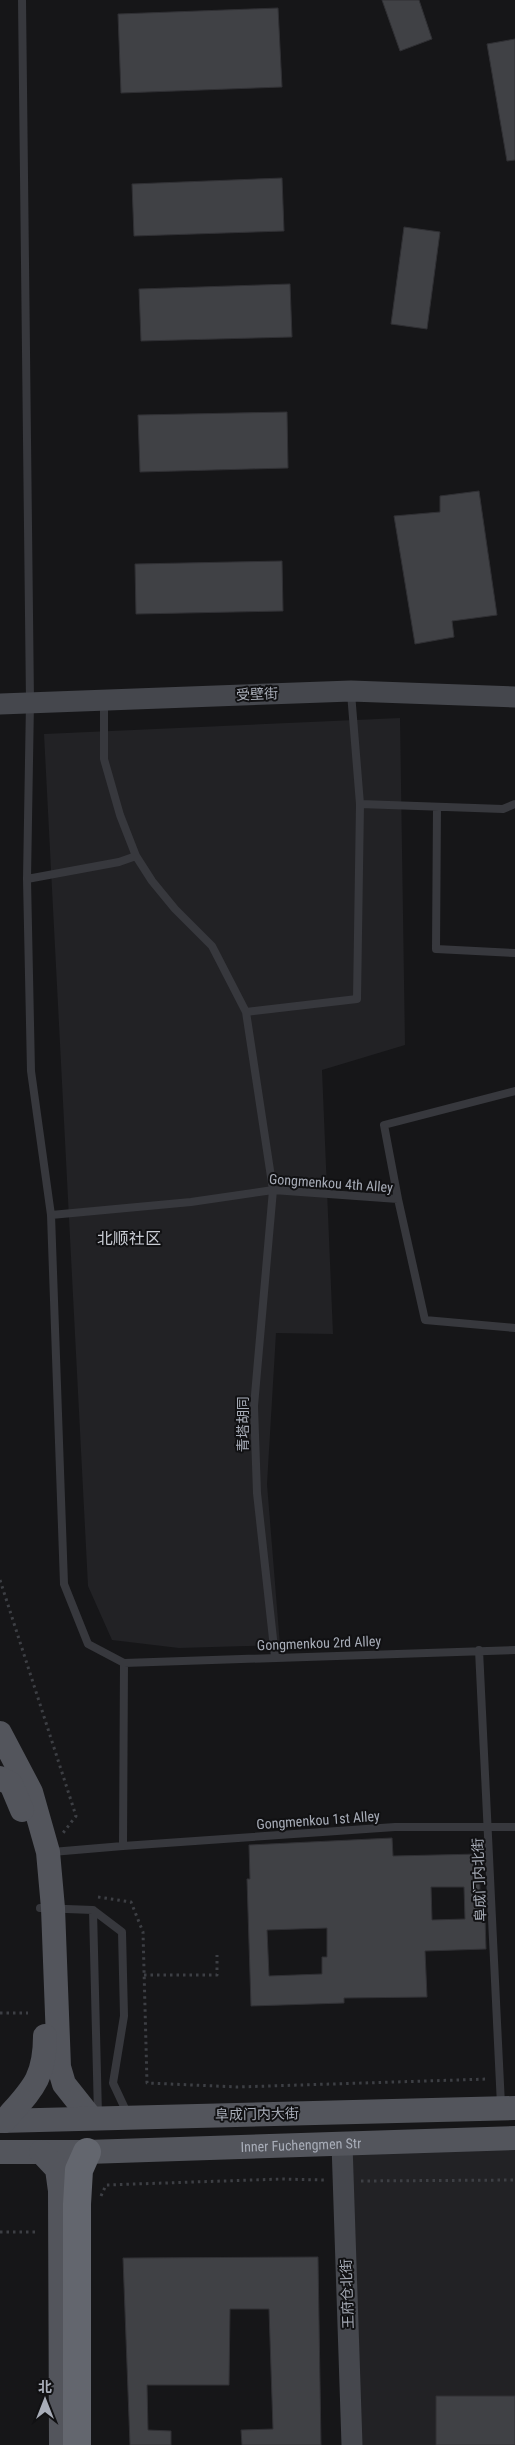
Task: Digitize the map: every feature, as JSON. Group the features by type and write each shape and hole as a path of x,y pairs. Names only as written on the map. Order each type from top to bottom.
{"highway":[{"path":"77,2445 77,2204 79,2170 87,2152"}],"main road":[{"path":"0,1732 31,1792 56,1851 46,1908 43,2068 36,2084 2,2121"},
{"path":"0,1778 11,1784 25,1815 38,1860 46,1908 59,2067 64,2084 94,2118"},
{"name":"阜成门内大街","path":"2,2121 508,2108"},
{"name":"Inner Fuchengmen Str","path":"87,2152 515,2138"},
{"path":"0,2152 87,2152"},
{"path":"41,2152 57,2169 60,2191 61,2445"}],"street":[{"name":"受壁街","path":"0,704 104,698 351,691 515,697"},
{"name":"王府仓北街","path":"342,2144 352,2445"}],"lane":[{"path":"22,0 30,702 27,879 31,1072 50,1215 64,1584 88,1644 124,1663 123,1846"},
{"path":"246,1012 357,999 360,804 351,691"},
{"name":"青塔胡同","path":"104,698 104,759 120,815 136,856 152,881 175,909 212,946 246,1012 273,1190 254,1406 257,1493 275,1657"},
{"path":"360,804 503,809 515,804"},
{"path":"437,807 436,949 515,954"},
{"path":"27,879 119,862 136,856"},
{"path":"398,1199 384,1125 515,1091"},
{"name":"Gongmenkou 4th Alley","path":"50,1215 191,1202 273,1190 398,1199 425,1320 515,1328"},
{"name":"阜成门内北街","path":"479,1650 500,2079 508,2108"},
{"name":"Gongmenkou 2rd Alley","path":"124,1663 515,1650"},
{"name":"Gongmenkou 1st Alley","path":"56,1851 396,1827 515,1827"},
{"path":"46,1908 93,1910 122,1932 124,2016 113,2084 128,2117"},
{"path":"93,1910 94,2118"}],"path":[{"path":"0,1580 76,1816 60,1837 56,1851"},
{"path":"217,1955 218,1975 144,1975 147,2083 238,2087 500,2079"},
{"path":"0,2014 28,2013"},
{"path":"99,2201 106,2185 282,2179 343,2181 515,2180"},
{"path":"0,2232 34,2232"}],"shaded area":[{"path":"400,718 405,1045 322,1070 333,1334 276,1333 267,1484 280,1645 179,1648 112,1640 88,1586 44,734"},
{"path":"515,2130 515,2445 352,2445 342,2144"}],"building":[{"path":"382,0 419,0 432,39 400,51"},
{"path":"278,8 282,87 121,93 118,14"},
{"path":"515,39 515,160 507,161 487,44"},
{"path":"282,178 284,231 134,236 132,184"},
{"path":"404,227 440,232 427,329 391,324"},
{"path":"290,284 292,337 141,341 139,289"},
{"path":"287,412 288,468 140,472 138,415"},
{"path":"479,491 497,615 452,621 454,637 415,644 394,516 440,512 440,496"},
{"path":"282,561 283,611 136,614 135,564"},
{"path":"392,1838 393,1856 479,1854 480,1890 482,1890 483,1918 485,1918 486,1949 425,1951 427,1997 344,1998 344,2003 251,2006 247,1879 250,1879 249,1845","holes":["431,1887 464,1887 465,1919 432,1920","327,1928 327,1957 322,1957 322,1974 269,1976 267,1930"]},
{"path":"318,2257 321,2445 242,2445 241,2430 273,2429 269,2309 230,2309 229,2385 147,2385 148,2430 171,2431 171,2445 130,2445 123,2258"},
{"path":"436,2396 515,2396 515,2445 436,2445"}],"district":[{"name":"北顺社区","path":"129,1238"}]}
